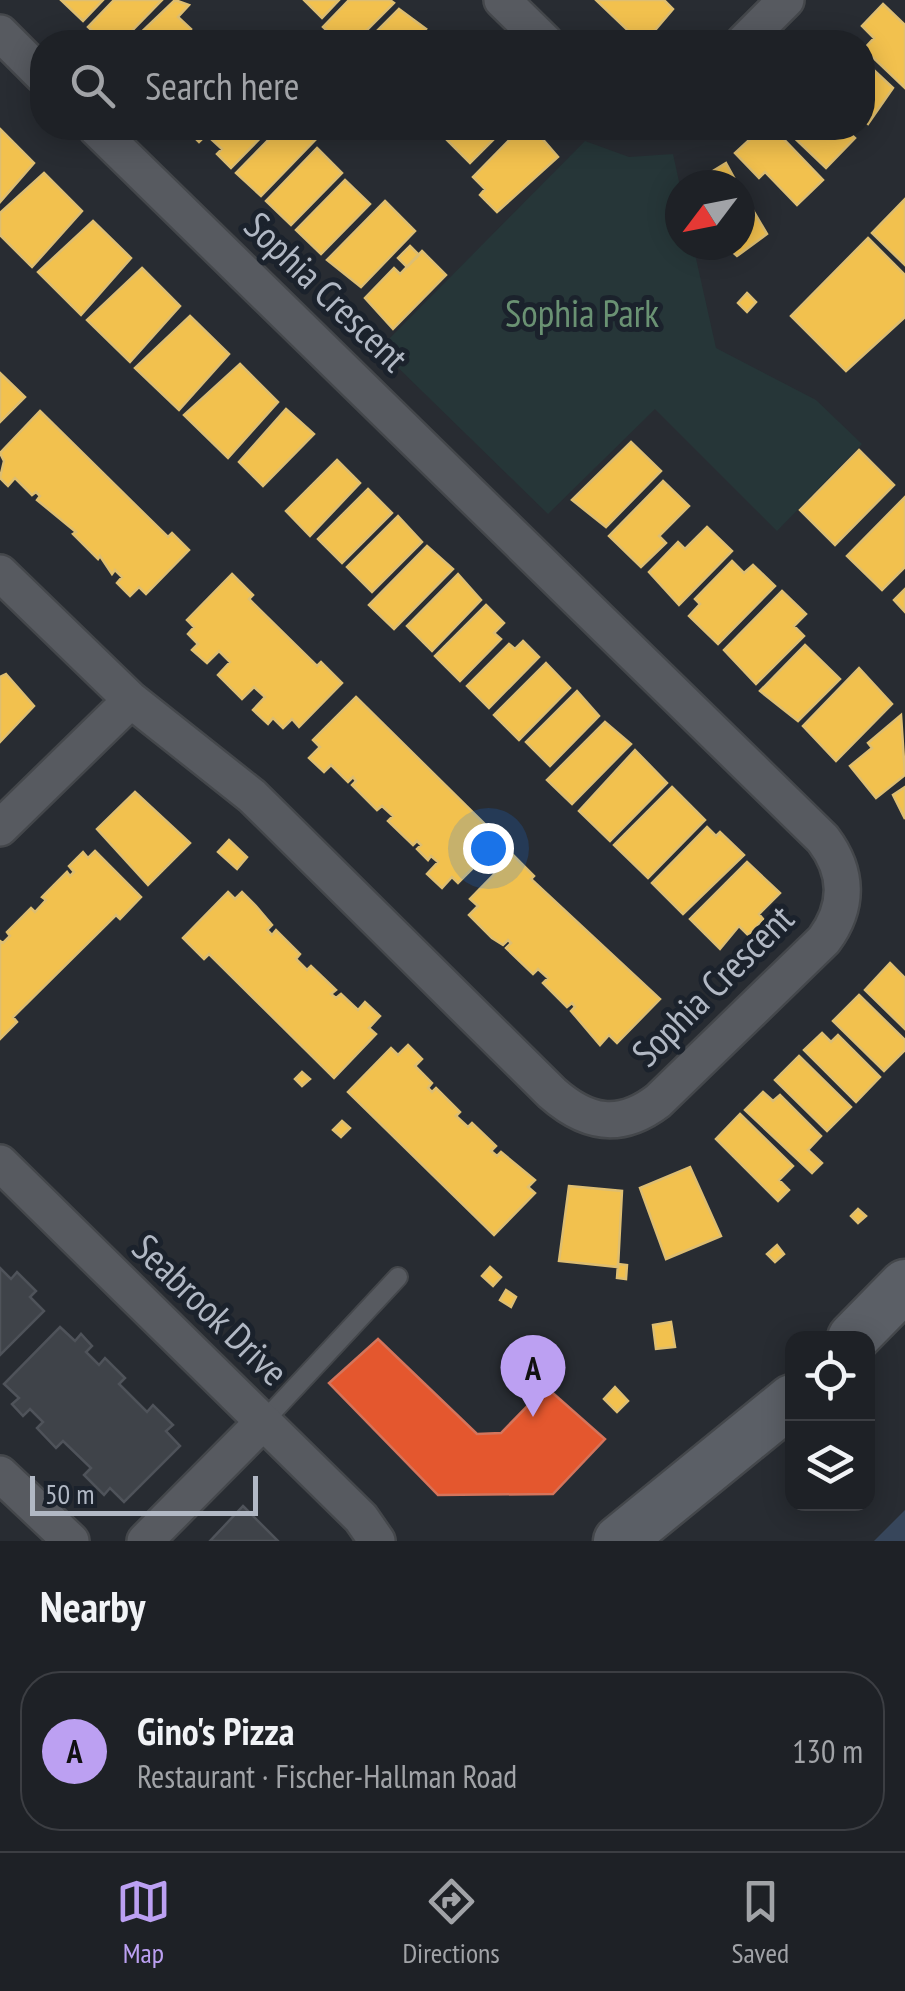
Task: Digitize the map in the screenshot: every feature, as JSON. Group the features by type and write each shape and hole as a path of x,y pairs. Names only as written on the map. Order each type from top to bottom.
{"main road":[{"path":"860,1331 905,1285"},
{"path":"619,1541 785,1406"},
{"path":"677,1541 785,1409"}],"street":[{"path":"502,0 533,30"},
{"path":"756,30 786,0"},
{"path":"0,34 30,63"},
{"name":"Sophia Crescent","path":"0,573 131,700 252,796 561,1100 602,1121 639,1115 658,1101 824,940 840,912 842,873 823,839 108,140"},
{"path":"0,828 131,700"},
{"name":"Seabrook Drive","path":"0,1163 369,1530 406,1541"},
{"path":"146,1541 263,1422"},
{"path":"0,1474 70,1541"}],"lane":[{"path":"263,1422 398,1278"}],"green space":[{"name":"Sophia Park","path":"585,141 629,157 673,154 676,170 665,170 665,260 696,260 716,348 816,400 862,444 777,531 655,409 548,514 379,349"}],"water":[{"path":"905,1510 905,1541 874,1541"}],"building: Homes":[{"path":"61,0 103,0 83,21"},
{"path":"114,0 162,0 133,30 88,27"},
{"path":"175,0 189,5 178,17 190,30 144,30"},
{"path":"304,0 339,0 322,18"},
{"path":"349,0 394,3 367,30 323,27"},
{"path":"596,0 664,0 673,9 655,30 627,30"},
{"path":"883,4 905,25 905,88 875,59 875,30 862,26"},
{"path":"399,9 426,29 425,30 378,30"},
{"path":"875,71 893,88 875,114"},
{"path":"0,129 34,163 0,202"},
{"path":"212,140 258,140 231,168 217,154 222,149"},
{"path":"268,140 315,140 261,196 236,173"},
{"path":"447,140 493,140 470,163"},
{"path":"509,140 543,140 558,157 497,212 480,195 485,189 473,177"},
{"path":"749,140 785,140 823,180 797,205 765,172 759,178 735,153"},
{"path":"797,140 853,140 826,168"},
{"path":"317,148 342,173 291,225 266,201"},
{"path":"44,173 82,211 32,267 0,235 0,213"},
{"path":"345,180 370,204 321,254 296,230"},
{"path":"905,199 905,265 872,233"},
{"path":"385,201 415,231 361,287 327,260"},
{"path":"755,214 767,234 755,243"},
{"path":"93,221 131,258 81,315 38,272"},
{"path":"868,238 905,275 905,317 846,371 791,316"},
{"path":"410,246 419,255 407,267 398,258"},
{"path":"422,251 446,275 393,329 365,298 394,268 400,274"},
{"path":"142,268 180,306 130,362 87,320"},
{"path":"747,293 756,302 747,312 738,303"},
{"path":"190,316 229,354 179,410 135,368"},
{"path":"240,364 278,402 228,458 184,415"},
{"path":"0,373 25,397 0,422"},
{"path":"286,409 314,434 263,486 239,462"},
{"path":"40,411 168,537 172,533 189,550 146,594 139,587 130,596 117,583 122,577 115,570 112,574 100,556 98,559 73,534 76,532 37,500 40,496 36,492 32,495 15,478 8,486 0,478 4,461 0,453"},
{"path":"631,442 661,471 606,527 572,500"},
{"path":"859,450 894,485 835,545 800,510"},
{"path":"337,460 360,483 310,536 286,511"},
{"path":"663,481 689,506 659,536 666,543 641,567 609,536"},
{"path":"368,489 392,513 342,563 318,539"},
{"path":"905,497 905,567 882,590 847,556"},
{"path":"398,516 422,542 372,592 347,567"},
{"path":"707,527 732,551 679,605 649,572 678,542 685,549"},
{"path":"427,546 453,569 394,629 369,605"},
{"path":"732,561 744,573 753,565 775,586 718,644 689,616 700,604 695,599"},
{"path":"232,574 253,595 249,599 317,666 321,662 342,683 299,727 292,719 283,728 273,718 268,724 253,710 265,697 254,687 242,699 218,675 230,662 219,651 207,663 192,650 198,644 188,634 194,627 187,620"},
{"path":"458,574 481,600 432,651 407,626"},
{"path":"905,589 905,612 894,600"},
{"path":"782,591 806,614 794,626 804,636 756,684 724,650"},
{"path":"486,605 504,623 494,633 501,639 460,681 435,656"},
{"path":"523,641 539,657 489,708 467,686 509,644 515,649"},
{"path":"805,645 840,679 798,721 760,691"},
{"path":"546,663 570,688 519,740 494,715"},
{"path":"859,668 892,704 836,761 803,726"},
{"path":"6,674 34,706 0,742 0,677"},
{"path":"577,691 599,716 550,766 526,742"},
{"path":"356,697 501,840 458,883 452,877 442,888 427,874 438,862 431,856 428,860 417,849 421,845 417,841 413,845 388,821 393,816 382,806 377,810 352,785 356,781 353,777 348,782 331,765 324,772 309,758 320,747 313,740"},
{"path":"901,715 905,775 876,798 850,766 872,748 868,743"},
{"path":"605,722 631,744 572,804 547,780"},
{"path":"635,750 667,783 610,841 579,811"},
{"path":"672,787 705,820 648,878 614,845"},
{"path":"905,787 905,819 893,795"},
{"path":"135,792 190,843 148,885 97,829"},
{"path":"707,827 716,836 720,832 744,855 683,914 652,883"},
{"path":"229,840 247,857 237,869 218,852"},
{"path":"95,851 141,897 120,919 116,915 13,1017 17,1022 0,1039 0,941 3,943 10,936 7,932 31,908 35,912 46,900 42,897 67,872 70,876 74,872 69,866 83,852 88,858"},
{"path":"513,855 534,876 531,879 660,999 617,1043 609,1035 600,1045 571,1011 575,1007 572,1003 567,1007 543,983 548,978 538,969 533,974 506,948 511,943 508,940 503,945 492,938 469,915 478,906 470,899"},
{"path":"747,862 780,893 759,914 763,919 748,935 739,926 720,949 690,919"},
{"path":"228,892 235,899 242,892 272,925 267,930 272,935 276,930 300,954 296,959 307,970 311,966 336,990 331,994 336,998 341,994 358,1010 365,1002 380,1016 369,1028 376,1034 334,1078 209,954 204,959 183,938"},
{"path":"890,963 905,978 905,1029 865,990"},
{"path":"859,995 905,1040 905,1050 884,1071 833,1021"},
{"path":"822,1033 831,1042 838,1035 880,1077 856,1102 804,1050"},
{"path":"408,1045 422,1059 415,1066 432,1083 428,1088 432,1092 436,1088 460,1112 456,1116 468,1127 472,1123 496,1146 491,1151 497,1156 501,1152 535,1180 528,1187 535,1193 494,1235 348,1092 391,1048 398,1055"},
{"path":"799,1056 851,1107 827,1131 775,1080"},
{"path":"302,1072 310,1079 302,1086 295,1079"},
{"path":"763,1092 773,1101 780,1095 821,1136 808,1150 822,1163 812,1173 745,1110"},
{"path":"740,1114 793,1166 779,1180 789,1190 778,1201 716,1139"},
{"path":"342,1121 350,1128 341,1137 333,1130"},
{"path":"690,1167 721,1236 666,1259 640,1188"},
{"path":"569,1186 622,1191 618,1267 559,1261"},
{"path":"858,1209 866,1216 858,1223 851,1216"},
{"path":"777,1245 784,1254 775,1262 767,1254"},
{"path":"618,1264 627,1265 626,1279 617,1278"},
{"path":"490,1267 501,1277 493,1286 482,1276"},
{"path":"506,1290 516,1297 511,1307 500,1300"},
{"path":"671,1322 675,1347 656,1349 653,1325"},
{"path":"615,1387 628,1401 617,1412 604,1399"}],"building: Shops":[{"path":"378,1339 477,1434 501,1433 546,1387 605,1439 553,1494 438,1495 329,1383"}],"building: Other":[{"path":"0,1268 11,1279 17,1272 36,1291 30,1297 44,1311 0,1355"},
{"path":"60,1327 75,1341 81,1334 92,1346 86,1352 99,1365 105,1358 125,1378 119,1384 147,1412 153,1405 173,1425 166,1431 180,1446 124,1502 110,1488 104,1495 84,1475 91,1468 63,1441 56,1448 37,1428 43,1422 30,1409 23,1416 12,1404 19,1398 4,1384"},
{"path":"243,1506 278,1541 210,1541"}],"place":[{"name":"Gino's Pizza","path":"533,1417"}]}
